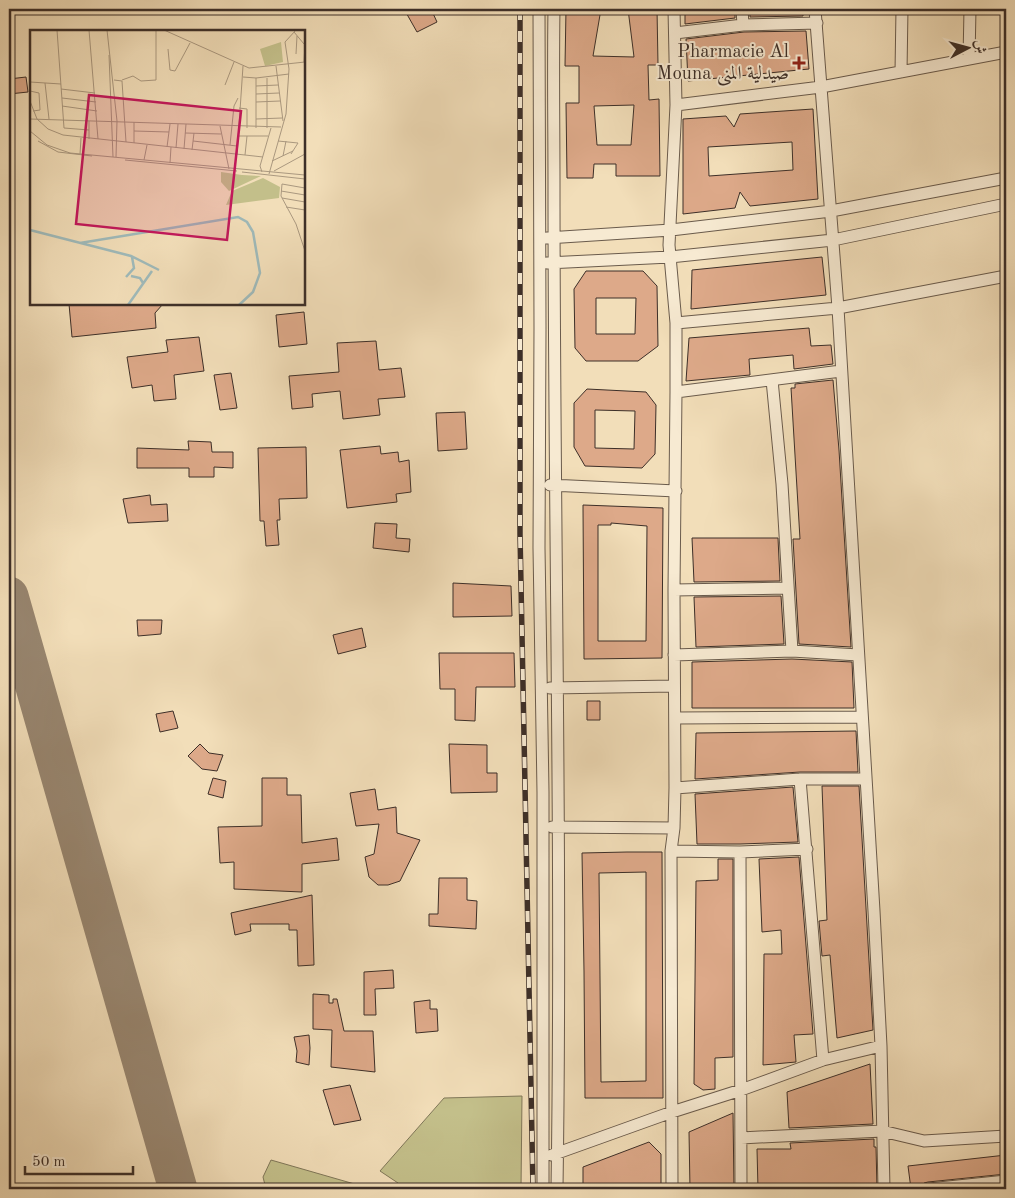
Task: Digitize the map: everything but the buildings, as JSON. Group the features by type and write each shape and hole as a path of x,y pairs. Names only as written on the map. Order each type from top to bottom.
{"street":[{"path":"539,9 539,485 543,827 543,1189"},
{"path":"554,9 553,263 558,827 557,1189"},
{"path":"672,1189 671,851 674,828 675,788 676,323 670,257 676,105 674,9"},
{"path":"742,9 743,25"},
{"path":"815,9 838,308 866,779 881,1046 884,1189"},
{"path":"901,72 902,9"},
{"path":"969,60 970,9"},
{"path":"675,33 743,25 816,23"},
{"path":"676,105 821,87 1006,52"},
{"path":"540,238 671,230 831,211 1006,178"},
{"path":"540,264 670,257 833,240 1006,204"},
{"path":"676,323 838,308 1006,276"},
{"path":"676,392 841,371"},
{"path":"772,380 782,484 792,651"},
{"path":"539,485 676,491"},
{"path":"674,590 788,588"},
{"path":"674,654 792,651 858,655"},
{"path":"541,689 674,686"},
{"path":"675,718 862,717"},
{"path":"675,788 800,779 866,779"},
{"path":"800,779 823,1060"},
{"path":"543,827 674,828"},
{"path":"671,851 740,852 806,849"},
{"path":"740,852 742,1189"},
{"path":"544,1158 823,1060 881,1046"},
{"path":"741,1138 882,1131 924,1141 1006,1136"},
{"path":"928,1189 1006,1181"}],"shaded area":[{"path":"522,1096 521,1189 402,1189 398,1183 380,1171 444,1098"},
{"path":"271,1160 368,1189 266,1189 263,1177"}],"taxiway":[{"path":"9,596 178,1189"}],"railway":[{"path":"520,9 520,534 533,1189"}],"place":[{"name":"Pharmacie Al Mouna صيدلية المنى","path":"799,63"}]}
